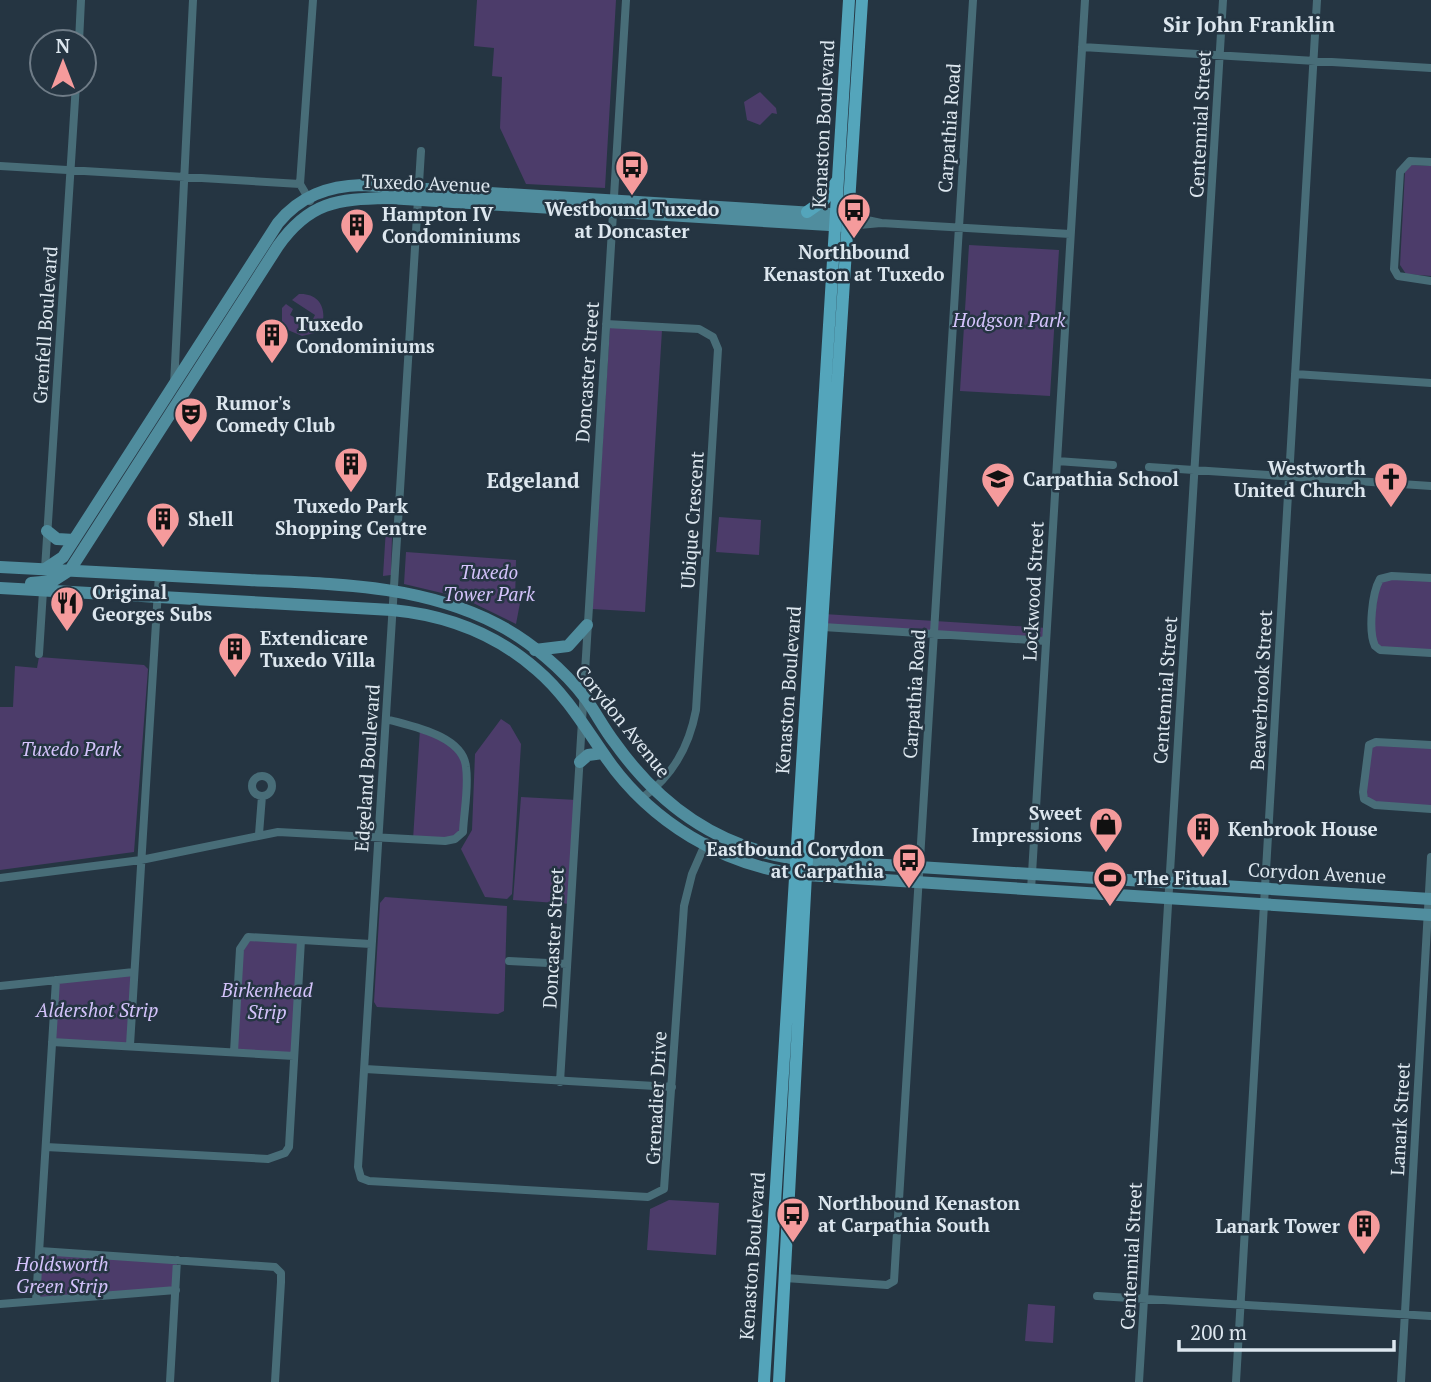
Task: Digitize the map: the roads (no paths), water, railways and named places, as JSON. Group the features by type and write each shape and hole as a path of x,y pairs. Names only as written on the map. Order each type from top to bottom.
{"main road":[{"name":"Kenaston Boulevard","path":"802,860 823,626 842,220 838,178 849,0"},
{"name":"Kenaston Boulevard","path":"764,1382 802,860 842,220 862,0"},
{"path":"807,212 824,200 838,178"},
{"name":"Tuxedo Avenue","path":"45,569 63,557 272,232 284,216 308,197 326,189 348,186 418,194 842,220"},
{"name":"Tuxedo Avenue","path":"70,570 278,246 296,223 315,209 355,199 418,194"},
{"name":"Tuxedo Avenue","path":"613,206 807,212 842,220"},
{"path":"47,531 57,540 74,540"},
{"path":"88,541 90,558 100,571"},
{"name":"Corydon Avenue","path":"0,567 362,586 431,598 466,609 500,625 535,650 583,696 648,794 658,815 704,846 766,868 801,874 1031,890 1429,914"},
{"path":"0,588 10,582 53,581 70,570"},
{"name":"Corydon Avenue","path":"0,588 427,614 492,639 537,670 555,688 599,748 648,794 710,832 766,855 919,868 1430,899"},
{"path":"535,650 568,646 587,625"},
{"path":"555,688 566,678"},
{"path":"580,762 599,748 609,734"},
{"name":"Kenaston Boulevard","path":"779,1382 801,874"}],"street":[{"path":"80,28 81,0"},
{"path":"174,385 193,0"},
{"path":"313,0 300,184 315,209"},
{"name":"Doncaster Street","path":"560,1082 626,0"},
{"name":"Carpathia Road","path":"785,1278 887,1285 894,1280 973,0"},
{"name":"Lockwood Street","path":"1031,890 1084,0"},
{"name":"Centennial Street","path":"1139,1382 1223,0"},
{"name":"Beaverbrook Street","path":"1236,1382 1317,0"},
{"path":"1082,47 1431,68"},
{"name":"Grenfell Boulevard","path":"45,569 75,98"},
{"name":"Edgeland Boulevard","path":"361,1178 358,1167 377,838 421,151"},
{"path":"1431,162 1410,161 1400,172 1394,269 1398,276 1405,279 1431,281"},
{"path":"0,166 300,184"},
{"name":"Tuxedo Avenue","path":"842,220 1070,234"},
{"name":"Ubique Crescent","path":"606,324 699,329 713,337 718,349 696,710 687,746 676,765 648,794"},
{"path":"1296,374 1431,383"},
{"path":"1057,461 1113,466"},
{"path":"1149,467 1431,485"},
{"path":"130,1045 159,574"},
{"path":"1431,578 1392,576 1380,579 1375,592 1372,635 1375,646 1380,650 1431,653"},
{"path":"39,654 43,591"},
{"path":"823,626 1046,640"},
{"path":"0,878 141,859 278,832 445,841 455,839 463,832 466,766 462,755 429,732 386,719"},
{"path":"1431,745 1376,742 1369,745 1363,792 1364,800 1375,805 1431,809"},
{"path":"259,834 262,796"},
{"name":"Grenadier Drive","path":"361,1178 369,1181 657,1195 664,1189 667,1180 684,906 710,832"},
{"name":"Lanark Street","path":"1401,1382 1431,857"},
{"path":"234,1052 243,942 256,936 371,944"},
{"path":"47,1147 279,1158 289,1147 301,940"},
{"path":"509,961 567,964"},
{"path":"0,986 134,972"},
{"path":"37,1301 56,979"},
{"path":"52,1042 294,1056"},
{"path":"365,1069 672,1087"},
{"path":"40,1251 269,1265 279,1270 281,1282 275,1382"},
{"path":"170,1382 177,1260"},
{"path":"0,1304 176,1290"},
{"path":"1097,1296 1431,1316"}],"place":[{"name":"Westbound Tuxedo at Doncaster","path":"632,197"},
{"name":"Northbound Kenaston at Tuxedo","path":"854,240"},
{"name":"Hampton IV Condominiums","path":"357,255"},
{"name":"Tuxedo Condominiums","path":"272,365"},
{"name":"Rumor's Comedy Club","path":"191,444"},
{"name":"Tuxedo Park Shopping Centre","path":"351,494"},
{"name":"Carpathia School","path":"998,509"},
{"name":"Westworth United Church","path":"1391,509"},
{"name":"Shell","path":"163,549"},
{"name":"Original Georges Subs","path":"67,633"},
{"name":"Extendicare Tuxedo Villa","path":"235,679"},
{"name":"Sweet Impressions","path":"1106,854"},
{"name":"Kenbrook House","path":"1203,859"},
{"name":"Eastbound Corydon at Carpathia","path":"909,890"},
{"name":"The Fitual","path":"1110,908"},
{"name":"Northbound Kenaston at Carpathia South","path":"793,1244"},
{"name":"Lanark Tower","path":"1364,1256"}],"district":[{"name":"Sir John Franklin","path":"1249,25"},
{"name":"Edgeland","path":"533,481"}],"park label":[{"name":"Hodgson Park","path":"1009,320"},
{"name":"Tuxedo Tower Park","path":"489,583"},
{"name":"Tuxedo Park","path":"71,749"},
{"name":"Birkenhead Strip","path":"267,1001"},
{"name":"Aldershot Strip","path":"97,1010"},
{"name":"Holdsworth Green Strip","path":"62,1275"}]}
